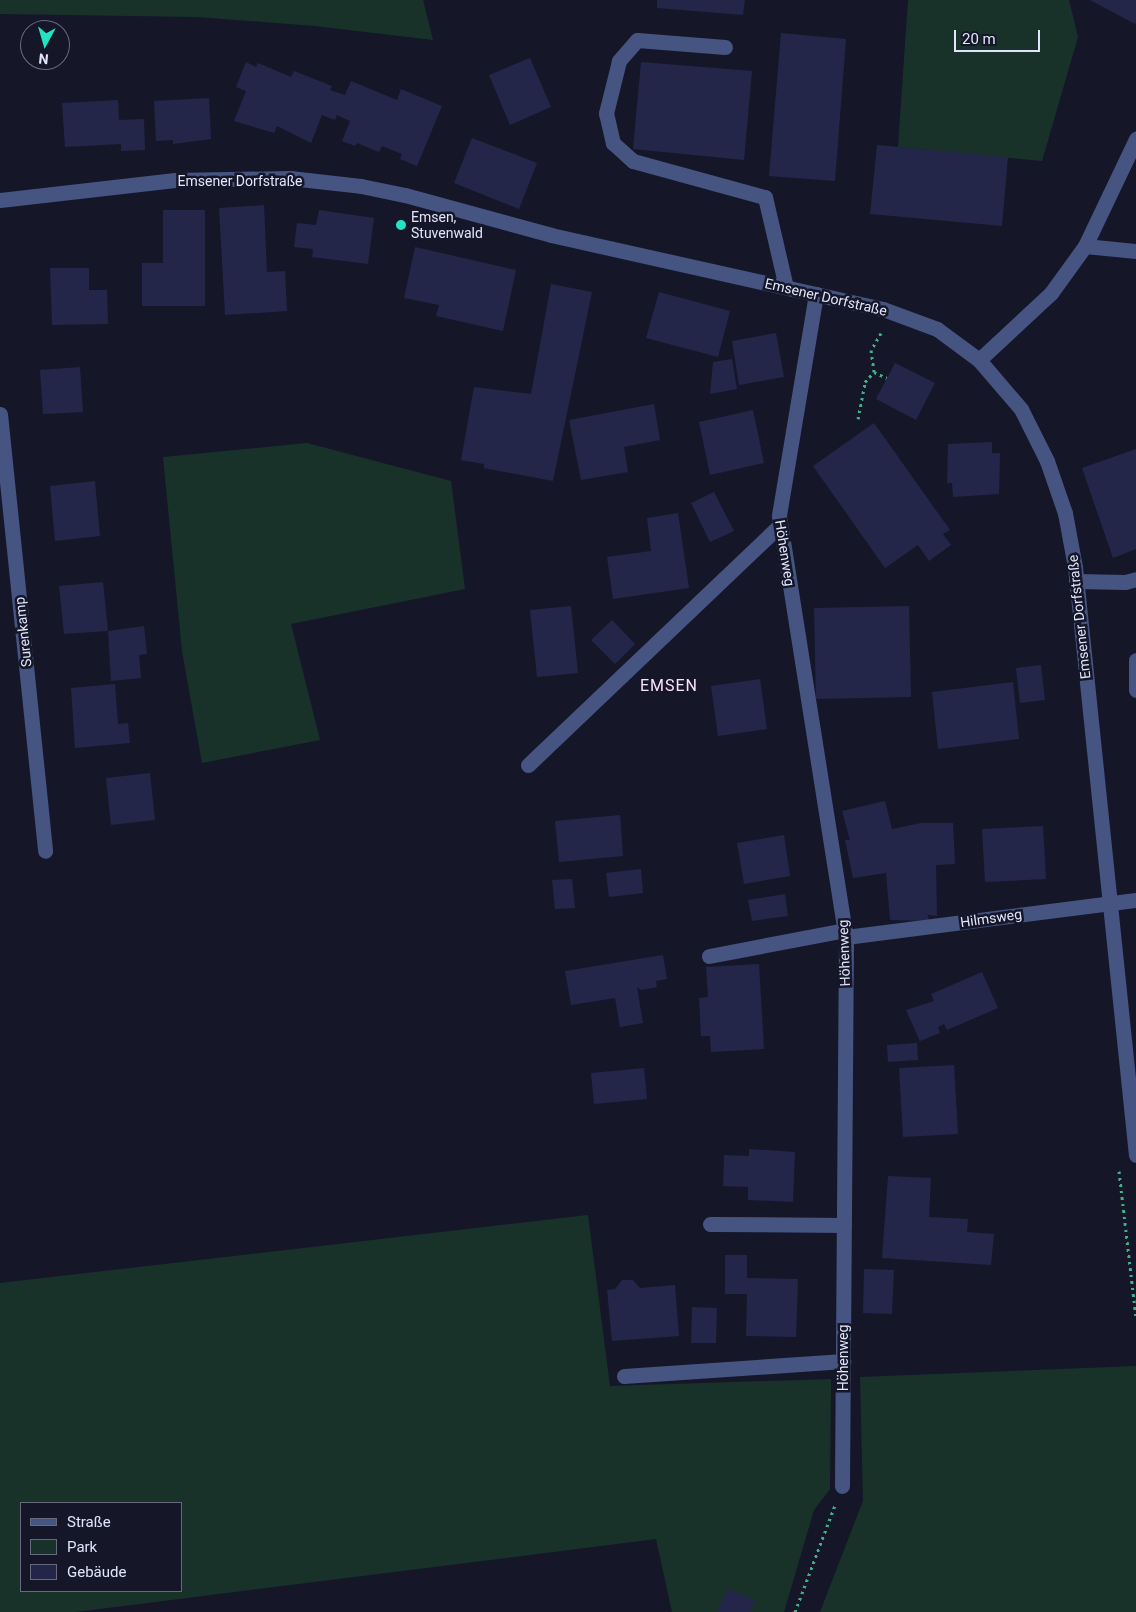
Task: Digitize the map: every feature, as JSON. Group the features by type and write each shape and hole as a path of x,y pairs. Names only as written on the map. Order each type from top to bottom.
{"street":[{"path":"725,47 637,40 618,61 606,113 612,143 633,160 765,197 786,287"},
{"path":"978,360 1051,293 1086,246 1136,139"},
{"name":"Emsener Dorfstraße","path":"0,200 175,180 290,178 361,186 405,195 551,235 894,313 937,330 978,360 1021,409 1048,461 1065,513 1076,581 1108,902 1136,1155"},
{"path":"1086,246 1136,251"},
{"name":"Höhenweg","path":"816,294 779,516 846,934 842,1486"},
{"name":"Surenkamp","path":"0,414 45,851"},
{"path":"528,765 780,525"},
{"path":"1076,581 1125,582 1136,579"},
{"path":"1136,660 1136,690"},
{"name":"Hilmsweg","path":"710,956 846,934 1136,900"},
{"path":"710,1224 844,1225"},
{"path":"624,1376 843,1361"}],"path":[{"path":"858,419 865,382 874,372 871,350 894,313"},
{"path":"874,372 887,378"},
{"path":"795,1612 842,1486"}],"green space":[{"path":"0,0 423,0 433,40 315,26 197,17 0,14"},
{"path":"908,0 1069,0 1078,37 1042,161 898,147"},
{"path":"307,443 451,481 465,589 291,624 320,740 202,763 182,651 163,457"},
{"path":"588,1215 610,1386 831,1379 830,1489 814,1510 784,1612 672,1612 656,1539 76,1612 0,1612 0,1283"},
{"path":"1136,1366 1136,1612 820,1612 863,1501 860,1377"}],"building":[{"path":"657,0 745,0 743,15 657,8"},
{"path":"1090,0 1136,0 1135,24"},
{"path":"781,33 846,39 835,181 769,176"},
{"path":"530,58 551,107 510,125 489,75"},
{"path":"246,62 256,67 258,63 291,77 294,71 332,86 330,90 345,95 351,81 397,100 401,89 442,106 417,166 400,159 402,154 382,146 379,152 357,143 355,146 342,141 350,121 337,115 335,120 322,115 311,143 277,126 274,133 234,121 246,91 236,87"},
{"path":"641,62 752,71 744,160 633,149"},
{"path":"209,98 211,139 173,144 173,140 156,141 154,101"},
{"path":"118,100 119,120 144,119 145,150 121,151 121,144 65,147 62,103"},
{"path":"472,138 537,163 519,209 454,183"},
{"path":"877,145 1008,157 1002,226 870,214"},
{"path":"264,205 267,272 285,271 287,311 225,315 219,208"},
{"path":"163,210 205,210 205,306 142,306 142,263 163,263"},
{"path":"319,210 374,218 368,264 312,257 313,249 294,247 297,223 316,225"},
{"path":"415,247 516,270 503,331 436,316 439,305 404,298"},
{"path":"50,268 89,268 89,290 107,290 108,324 52,325"},
{"path":"551,284 592,292 553,481 484,468 484,464 461,460 474,387 531,394"},
{"path":"659,292 730,311 718,357 646,338"},
{"path":"776,333 784,377 739,385 732,341"},
{"path":"732,359 737,389 710,394 713,362"},
{"path":"895,363 935,383 916,420 876,399"},
{"path":"80,367 83,412 43,414 40,370"},
{"path":"654,404 660,440 624,447 628,472 581,480 569,420"},
{"path":"753,410 764,463 710,475 699,422"},
{"path":"874,423 950,530 943,534 951,545 929,561 918,545 885,568 813,466"},
{"path":"992,442 992,453 1000,453 999,494 953,497 952,483 947,483 948,444"},
{"path":"1136,449 1136,549 1113,558 1082,468"},
{"path":"95,481 100,536 55,541 50,486"},
{"path":"714,492 734,531 710,542 691,503"},
{"path":"678,513 689,588 613,599 607,557 651,551 647,518"},
{"path":"103,582 108,631 64,634 59,586"},
{"path":"571,606 578,673 537,677 530,610"},
{"path":"909,606 911,697 816,699 814,608"},
{"path":"612,620 635,644 615,664 591,640"},
{"path":"144,626 147,654 139,655 141,678 111,681 108,631"},
{"path":"1041,665 1045,700 1020,703 1016,668"},
{"path":"760,679 767,729 718,736 711,686"},
{"path":"1013,682 1019,739 938,749 932,692"},
{"path":"115,684 118,724 128,723 130,743 75,748 71,688"},
{"path":"150,773 155,820 111,825 106,778"},
{"path":"885,801 892,829 921,823 953,823 955,864 936,865 937,916 928,915 929,921 890,920 886,873 853,878 845,840 850,840 842,811"},
{"path":"620,815 623,856 559,862 555,821"},
{"path":"1043,826 1046,879 985,882 982,829"},
{"path":"784,835 790,876 744,884 737,843"},
{"path":"641,869 643,893 609,897 606,873"},
{"path":"572,879 575,908 555,909 552,880"},
{"path":"785,894 788,916 752,921 748,900"},
{"path":"663,955 667,979 656,981 657,987 641,990 637,987 643,1023 620,1027 615,998 571,1005 565,971"},
{"path":"759,964 764,1049 711,1052 710,1036 701,1036 699,998 708,997 706,967"},
{"path":"982,972 998,1008 947,1030 944,1024 938,1027 940,1033 920,1041 906,1010 934,1001 931,994"},
{"path":"917,1043 918,1060 888,1062 887,1045"},
{"path":"954,1065 958,1134 903,1137 899,1068"},
{"path":"644,1068 647,1099 594,1104 591,1073"},
{"path":"749,1149 795,1152 793,1202 748,1200 748,1187 723,1186 724,1155 749,1156"},
{"path":"888,1176 931,1178 929,1217 968,1219 967,1232 994,1234 991,1265 882,1258"},
{"path":"725,1255 747,1255 747,1278 798,1279 796,1337 746,1336 747,1294 725,1294"},
{"path":"864,1269 894,1270 892,1314 863,1313"},
{"path":"622,1280 633,1280 640,1288 675,1285 679,1336 612,1341 607,1290 615,1289"},
{"path":"692,1307 717,1308 716,1343 691,1343"},
{"path":"728,1589 755,1600 750,1612 717,1612"}],"place":[{"name":"Emsen, Stuvenwald","path":"401,225"}],"district":[{"name":"EMSEN","path":"669,686"}]}
